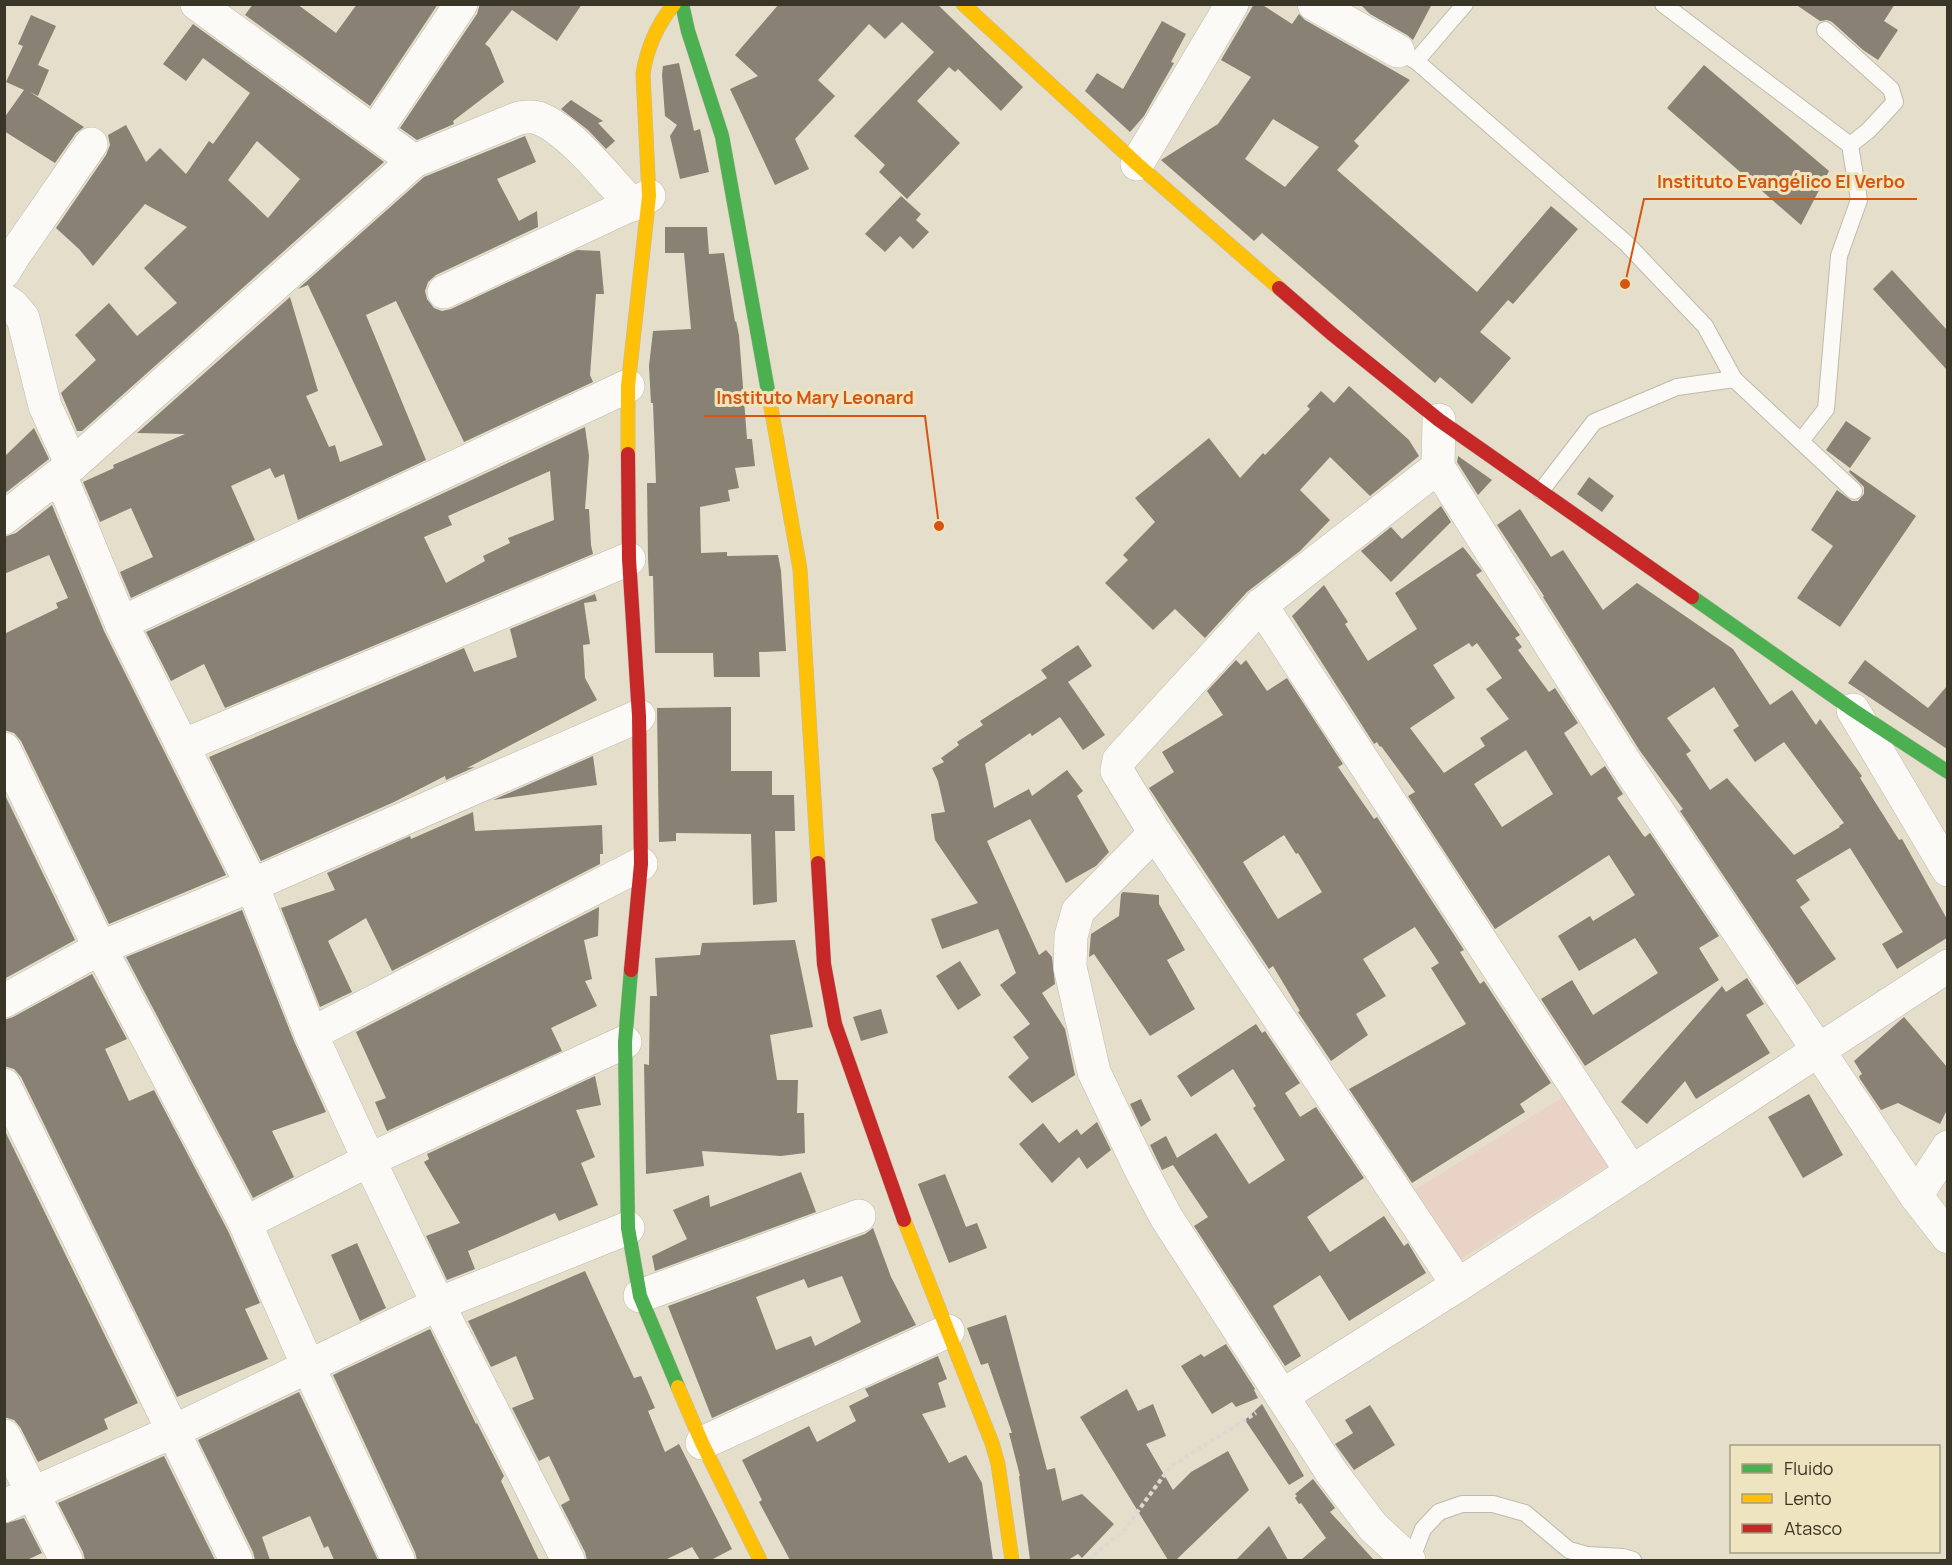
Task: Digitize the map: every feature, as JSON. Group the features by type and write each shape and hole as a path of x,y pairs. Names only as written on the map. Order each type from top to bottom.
{"street":[{"path":"375,132 461,4"},
{"path":"674,4 652,36 643,74 640,201 628,386 629,559 639,716 641,864 625,1042 628,1228 640,1296 702,1443 760,1560"},
{"path":"682,4 688,31 722,136 800,569 824,964 829,998 835,1024 897,1202 998,1464 1012,1560"},
{"path":"963,4 1137,164 1332,334 1439,420 1853,710 1947,772"},
{"path":"1137,164 1232,4"},
{"path":"1314,4 1407,56"},
{"path":"215,10 414,161"},
{"path":"4,518 72,465 414,161 519,118 536,117 552,125 640,201"},
{"path":"4,272 91,144"},
{"path":"444,292 640,201"},
{"path":"4,300 12,305 23,318 45,406 72,465"},
{"path":"121,623 628,386"},
{"path":"1439,420 1438,467 1624,760 1916,1196 1947,1237"},
{"path":"1438,467 1261,605 1119,759 1117,771 1155,833 1458,1285"},
{"path":"45,487 63,482 121,623 252,885 310,1034 369,1160 438,1304 568,1560"},
{"path":"182,746 629,559"},
{"path":"1261,605 1630,1171"},
{"path":"1853,710 1947,870"},
{"path":"4,1001 100,948 252,885 639,716"},
{"path":"4,749 100,948 245,1223 398,1560"},
{"path":"1155,833 1078,911 1071,936 1070,967 1094,1072 1166,1217 1332,1473 1373,1527 1410,1560"},
{"path":"310,1034 641,864"},
{"path":"1282,1396 1458,1285 1947,966"},
{"path":"245,1223 369,1160 625,1042"},
{"path":"4,1085 236,1560"},
{"path":"1916,1196 1947,1147"},
{"path":"640,1296 859,1216"},
{"path":"4,1506 174,1431 438,1304 628,1228"},
{"path":"702,1443 948,1331"},
{"path":"4,1436 66,1560"}],"lane":[{"path":"1465,4 1407,56 1626,243 1705,326 1734,379 1854,490"},
{"path":"1663,4 1850,145 1859,200 1839,256 1826,409 1801,441"},
{"path":"1825,30 1891,89 1895,102 1868,131 1850,145"},
{"path":"1541,491 1594,422 1677,387 1734,379"},
{"path":"1410,1560 1423,1529 1439,1512 1462,1504 1493,1504 1525,1513 1569,1550 1587,1555 1623,1557 1633,1560"}],"path":[{"path":"1088,1560 1125,1529 1170,1467 1282,1396"}],"shaded area":[{"path":"1574,1090 1618,1159 1456,1262 1412,1192"}],"building":[{"path":"253,4 297,4 336,33 357,4 438,4 370,106 245,15"},
{"path":"480,4 582,4 557,41 512,10 485,44 490,48 504,82 453,121 454,124 417,140 400,128 477,14"},
{"path":"779,4 937,4 1023,87 1001,111 958,69 955,72 949,67 917,101 960,143 907,199 879,172 885,165 854,136 934,52 902,22 885,39 869,24 818,80 835,96 795,139 809,169 775,185 730,89 758,76 735,55"},
{"path":"1254,4 1261,4 1292,24 1299,14 1305,20 1410,80 1354,141 1359,146 1337,170 1477,292 1551,206 1578,229 1513,304 1508,300 1480,332 1511,358 1472,404 1440,377 1435,383 1262,233 1254,241 1161,160 1218,124 1251,77 1221,60","holes":["1273,119 1319,147 1285,187 1245,159"]},
{"path":"1360,4 1432,4 1413,40 1370,14"},
{"path":"1795,4 1895,4 1884,21 1898,30 1878,60 1863,50 1832,22 1820,21"},
{"path":"31,15 56,26 38,65 49,70 38,96 30,92 84,127 76,133 55,163 4,131 4,118 24,90 6,82 23,46 18,44"},
{"path":"1162,21 1186,34 1171,62 1174,63 1144,116 1130,132 1085,91 1097,73 1123,89"},
{"path":"193,24 384,162 82,431 77,431 61,393 96,360 75,335 109,303 137,336 177,303 144,268 187,227 145,204 93,266 79,249 56,228 106,155 110,145 108,135 126,125 146,162 160,148 186,174 209,141 213,144 250,93 203,58 186,81 163,64","holes":["257,141 300,179 268,218 228,180"]},
{"path":"679,63 694,131 700,129 709,172 680,179 670,136 677,125 665,116 662,75 663,66"},
{"path":"1704,65 1829,171 1801,225 1667,108"},
{"path":"571,100 603,121 598,123 615,141 606,149 588,130 561,109"},
{"path":"525,136 536,162 497,179 519,221 537,211 538,227 436,275 428,282 425,291 427,299 434,308 442,311 451,309 577,250 600,251 604,294 596,294 590,375 593,382 464,442 396,301 366,315 426,460 298,520 284,474 275,478 270,468 231,486 255,540 131,598 120,572 153,557 131,508 100,522 83,482 114,468 113,465 185,434 137,433 290,297 318,391 306,396 329,447 335,445 340,462 383,445 308,285 298,289 424,177"},
{"path":"901,196 921,214 916,220 929,232 913,249 900,236 885,252 865,234"},
{"path":"665,227 707,227 709,254 724,253 739,335 747,439 752,439 755,466 735,468 739,488 728,490 730,501 700,507 701,553 727,552 727,556 778,555 786,651 759,652 760,677 714,677 713,653 655,653 653,576 649,576 648,558 647,483 656,483 649,366 653,331 691,329 684,253 665,253"},
{"path":"1892,270 1947,330 1947,370 1873,289"},
{"path":"1349,386 1409,440 1419,456 1370,496 1330,457 1300,490 1330,520 1300,551 1247,592 1205,638 1175,609 1153,630 1105,583 1128,560 1123,555 1155,522 1135,498 1209,438 1240,478 1310,409 1307,406 1321,391 1334,403"},
{"path":"1846,421 1871,438 1850,468 1826,450"},
{"path":"585,427 589,456 585,509 589,509 593,554 225,708 204,664 171,681 146,632","holes":["550,471 554,520 508,538 510,543 483,556 485,561 446,583 424,537 452,525 448,516"]},
{"path":"34,428 49,459 4,494 4,457"},
{"path":"1458,456 1492,480 1478,495 1457,462"},
{"path":"1850,470 1916,516 1840,627 1797,598 1833,546 1811,530 1837,490 1852,501 1858,501 1864,494 1864,487 1849,472"},
{"path":"1589,477 1614,496 1602,512 1577,494"},
{"path":"52,505 104,631 226,875 109,924 21,741 14,733 4,730 4,634 58,608 56,603 68,598 49,555 4,574 4,537 16,533"},
{"path":"1441,506 1451,522 1391,582 1361,551 1391,527 1402,539"},
{"path":"1520,509 1551,557 1563,550 1603,610 1637,583 1733,649 1770,705 1792,690 1816,725 1820,719 1862,776 1860,778 1899,840 1902,839 1947,919 1947,938 1897,969 1882,944 1903,932 1850,848 1796,880 1810,900 1800,907 1836,959 1797,985 1680,811 1683,809 1640,751 1497,525","holes":["1714,687 1739,726 1733,730 1755,762 1784,742 1844,823 1794,855 1727,778 1710,790 1686,754 1691,751 1667,718"]},
{"path":"1463,547 1482,571 1476,575 1520,635 1515,638 1522,647 1518,650 1549,692 1555,688 1578,723 1564,733 1591,776 1605,766 1623,794 1617,798 1643,835 1645,837 1650,833 1719,936 1699,948 1719,980 1585,1066 1541,999 1572,980 1593,1015 1658,973 1635,938 1579,971 1558,936 1590,916 1593,921 1635,895 1609,855 1495,929 1408,796 1415,792 1381,746 1377,742 1374,744 1292,616 1324,585 1348,622 1345,624 1368,661 1417,629 1395,593","holes":["1469,643 1472,647 1477,643 1502,678 1486,689 1509,719 1480,738 1485,746 1444,773 1410,728 1455,698 1433,665","1526,750 1553,794 1502,827 1474,784"]},
{"path":"595,594 597,601 584,603 590,644 583,645 585,678 597,700 467,768 475,767 446,780 445,776 394,802 261,861 209,757 464,648 474,672 517,657 510,629"},
{"path":"1078,645 1092,666 1068,682 1105,735 1083,750 1060,717 1032,736 1030,733 985,764 994,808 1029,789 1032,796 1067,770 1083,791 1077,796 1109,852 1096,866 1066,883 1030,819 987,841 1039,955 1046,950 1052,957 1055,984 1042,993 1065,1029 1075,1075 1032,1103 1008,1077 1029,1058 1013,1037 1030,1024 1000,985 1016,973 998,929 942,949 931,919 978,903 935,840 931,814 945,812 938,781 932,768 944,762 941,758 959,745 957,742 983,725 980,721 1047,678 1041,670"},
{"path":"1236,660 1241,665 1246,660 1267,691 1287,678 1343,764 1338,767 1374,819 1377,817 1464,950 1460,952 1480,984 1484,981 1551,1083 1520,1104 1525,1112 1412,1183 1349,1089 1466,1024 1431,968 1439,963 1415,927 1363,959 1386,996 1356,1014 1368,1035 1331,1061 1298,1012 1300,1011 1273,966 1269,969 1149,788 1174,772 1162,752 1223,715 1207,691","holes":["1284,835 1296,854 1298,853 1322,892 1278,919 1243,862"]},
{"path":"1865,660 1928,708 1947,686 1947,749 1848,683"},
{"path":"731,707 731,771 772,771 772,795 794,795 795,831 775,831 777,902 753,905 751,834 676,833 676,841 659,842 657,708"},
{"path":"593,756 597,785 493,800"},
{"path":"4,793 75,940 4,979"},
{"path":"473,812 475,831 602,825 603,854 600,854 600,864 392,971 366,918 328,941 352,992 320,1007 281,908 335,890 327,873 410,836 411,839"},
{"path":"1123,892 1159,895 1159,904 1185,950 1167,960 1195,1009 1150,1036 1094,954 1089,957 1091,934 1119,916"},
{"path":"599,907 598,936 584,940 592,979 585,981 597,1006 551,1028 562,1051 387,1131 375,1102 386,1098 356,1032"},
{"path":"242,910 294,1041 326,1112 272,1131 294,1177 253,1198 126,957"},
{"path":"795,940 813,1027 770,1035 777,1080 798,1080 797,1113 804,1113 805,1153 781,1156 702,1151 704,1166 646,1174 644,1064 649,1065 650,996 657,996 655,958 700,955 702,943"},
{"path":"960,961 981,995 958,1010 936,976"},
{"path":"92,974 127,1039 105,1049 129,1101 154,1090 228,1231 260,1303 245,1309 268,1359 177,1397 21,1077 14,1069 4,1066 4,1020"},
{"path":"1747,978 1764,1004 1746,1015 1770,1053 1696,1099 1685,1081 1647,1124 1621,1102 1722,986 1726,992"},
{"path":"881,1009 888,1033 861,1041 853,1017"},
{"path":"1904,1017 1947,1067 1947,1110 1940,1124 1898,1103 1881,1110 1860,1079 1859,1076 1862,1074 1854,1061"},
{"path":"1256,1024 1262,1033 1265,1031 1300,1083 1285,1093 1300,1117 1316,1107 1364,1178 1307,1217 1330,1252 1384,1216 1404,1246 1408,1243 1426,1273 1349,1321 1320,1275 1273,1306 1301,1356 1285,1366 1194,1226 1208,1217 1173,1165 1162,1170 1150,1145 1166,1136 1177,1158 1216,1133 1249,1184 1285,1160 1253,1108 1256,1106 1233,1069 1191,1097 1177,1076"},
{"path":"595,1076 601,1105 576,1110 595,1157 581,1163 598,1205 559,1221 555,1213 468,1251 475,1269 447,1280 426,1236 460,1223 424,1162 429,1159 427,1154"},
{"path":"1809,1094 1843,1155 1803,1178 1768,1117"},
{"path":"1141,1099 1151,1120 1141,1127 1130,1104"},
{"path":"1097,1122 1111,1150 1087,1169 1079,1157 1052,1183 1019,1144 1043,1123 1059,1143 1077,1129 1081,1135"},
{"path":"4,1129 138,1403 104,1419 108,1429 38,1462 20,1427 14,1420 4,1417"},
{"path":"801,1172 816,1212 655,1271 652,1256 687,1239 673,1210 709,1195 710,1207"},
{"path":"945,1174 966,1227 977,1223 987,1248 949,1263 918,1184"},
{"path":"873,1228 891,1277 916,1325 712,1418 668,1306 865,1234","holes":["842,1276 861,1322 815,1346 811,1336 776,1350 756,1297 804,1279 808,1288"]},
{"path":"357,1243 386,1308 360,1321 331,1255"},
{"path":"585,1271 634,1378 641,1376 655,1408 648,1411 665,1452 679,1444 732,1549 711,1560 700,1560 692,1547 665,1560 587,1560 561,1505 570,1500 549,1456 539,1461 512,1408 534,1399 516,1356 491,1367 468,1321"},
{"path":"1006,1315 1047,1470 1055,1468 1062,1501 1082,1494 1114,1524 1082,1558 1078,1554 1068,1560 1030,1560 1020,1476 1009,1433 1012,1433 988,1363 981,1365 967,1328"},
{"path":"430,1329 504,1476 501,1481 539,1560 417,1560 333,1375"},
{"path":"1226,1344 1255,1389 1258,1398 1236,1407 1232,1402 1212,1414 1181,1366 1201,1354 1204,1357"},
{"path":"938,1356 947,1379 938,1383 946,1407 922,1414 949,1463 966,1455 982,1483 993,1560 790,1560 759,1502 762,1500 742,1460 809,1426 817,1442 856,1421 849,1406 869,1396 865,1389"},
{"path":"1127,1389 1138,1411 1153,1404 1166,1436 1146,1444 1173,1490 1191,1472 1228,1451 1249,1490 1176,1560 1168,1560 1080,1417"},
{"path":"299,1392 378,1560 334,1560 328,1546 324,1548 310,1516 262,1537 270,1560 255,1560 198,1440"},
{"path":"1262,1404 1304,1476 1289,1485 1245,1420"},
{"path":"1370,1405 1395,1445 1354,1470 1335,1444 1353,1433 1345,1420"},
{"path":"164,1456 215,1560 85,1560 58,1503"},
{"path":"1313,1479 1335,1508 1330,1512 1374,1560 1301,1560 1326,1538 1295,1498 1297,1496 1295,1494"},
{"path":"24,1518 42,1553 27,1560 4,1560 4,1524"},
{"path":"1269,1526 1288,1560 1236,1560"}],"traffic: fast":[{"path":"682,4 688,31 722,136 770,402"},
{"path":"1692,597 1853,710 1948,772"},
{"path":"631,970 625,1042 628,1228 640,1296 678,1387"}],"traffic: slow":[{"path":"628,454 628,386 649,196 643,74 654,37 674,4"},
{"path":"963,4 1137,164 1279,288"},
{"path":"770,402 800,569 818,863"},
{"path":"904,1220 992,1443 998,1464 1012,1560"},
{"path":"678,1387 702,1443 760,1560"}],"traffic: jam":[{"path":"1279,288 1439,420 1692,597"},
{"path":"628,454 629,559 639,716 641,864 631,970"},
{"path":"818,863 824,964 835,1024 904,1220"}],"place":[{"name":"Instituto Evangélico El Verbo","path":"1625,284"},
{"name":"Instituto Mary Leonard","path":"939,526"}]}
